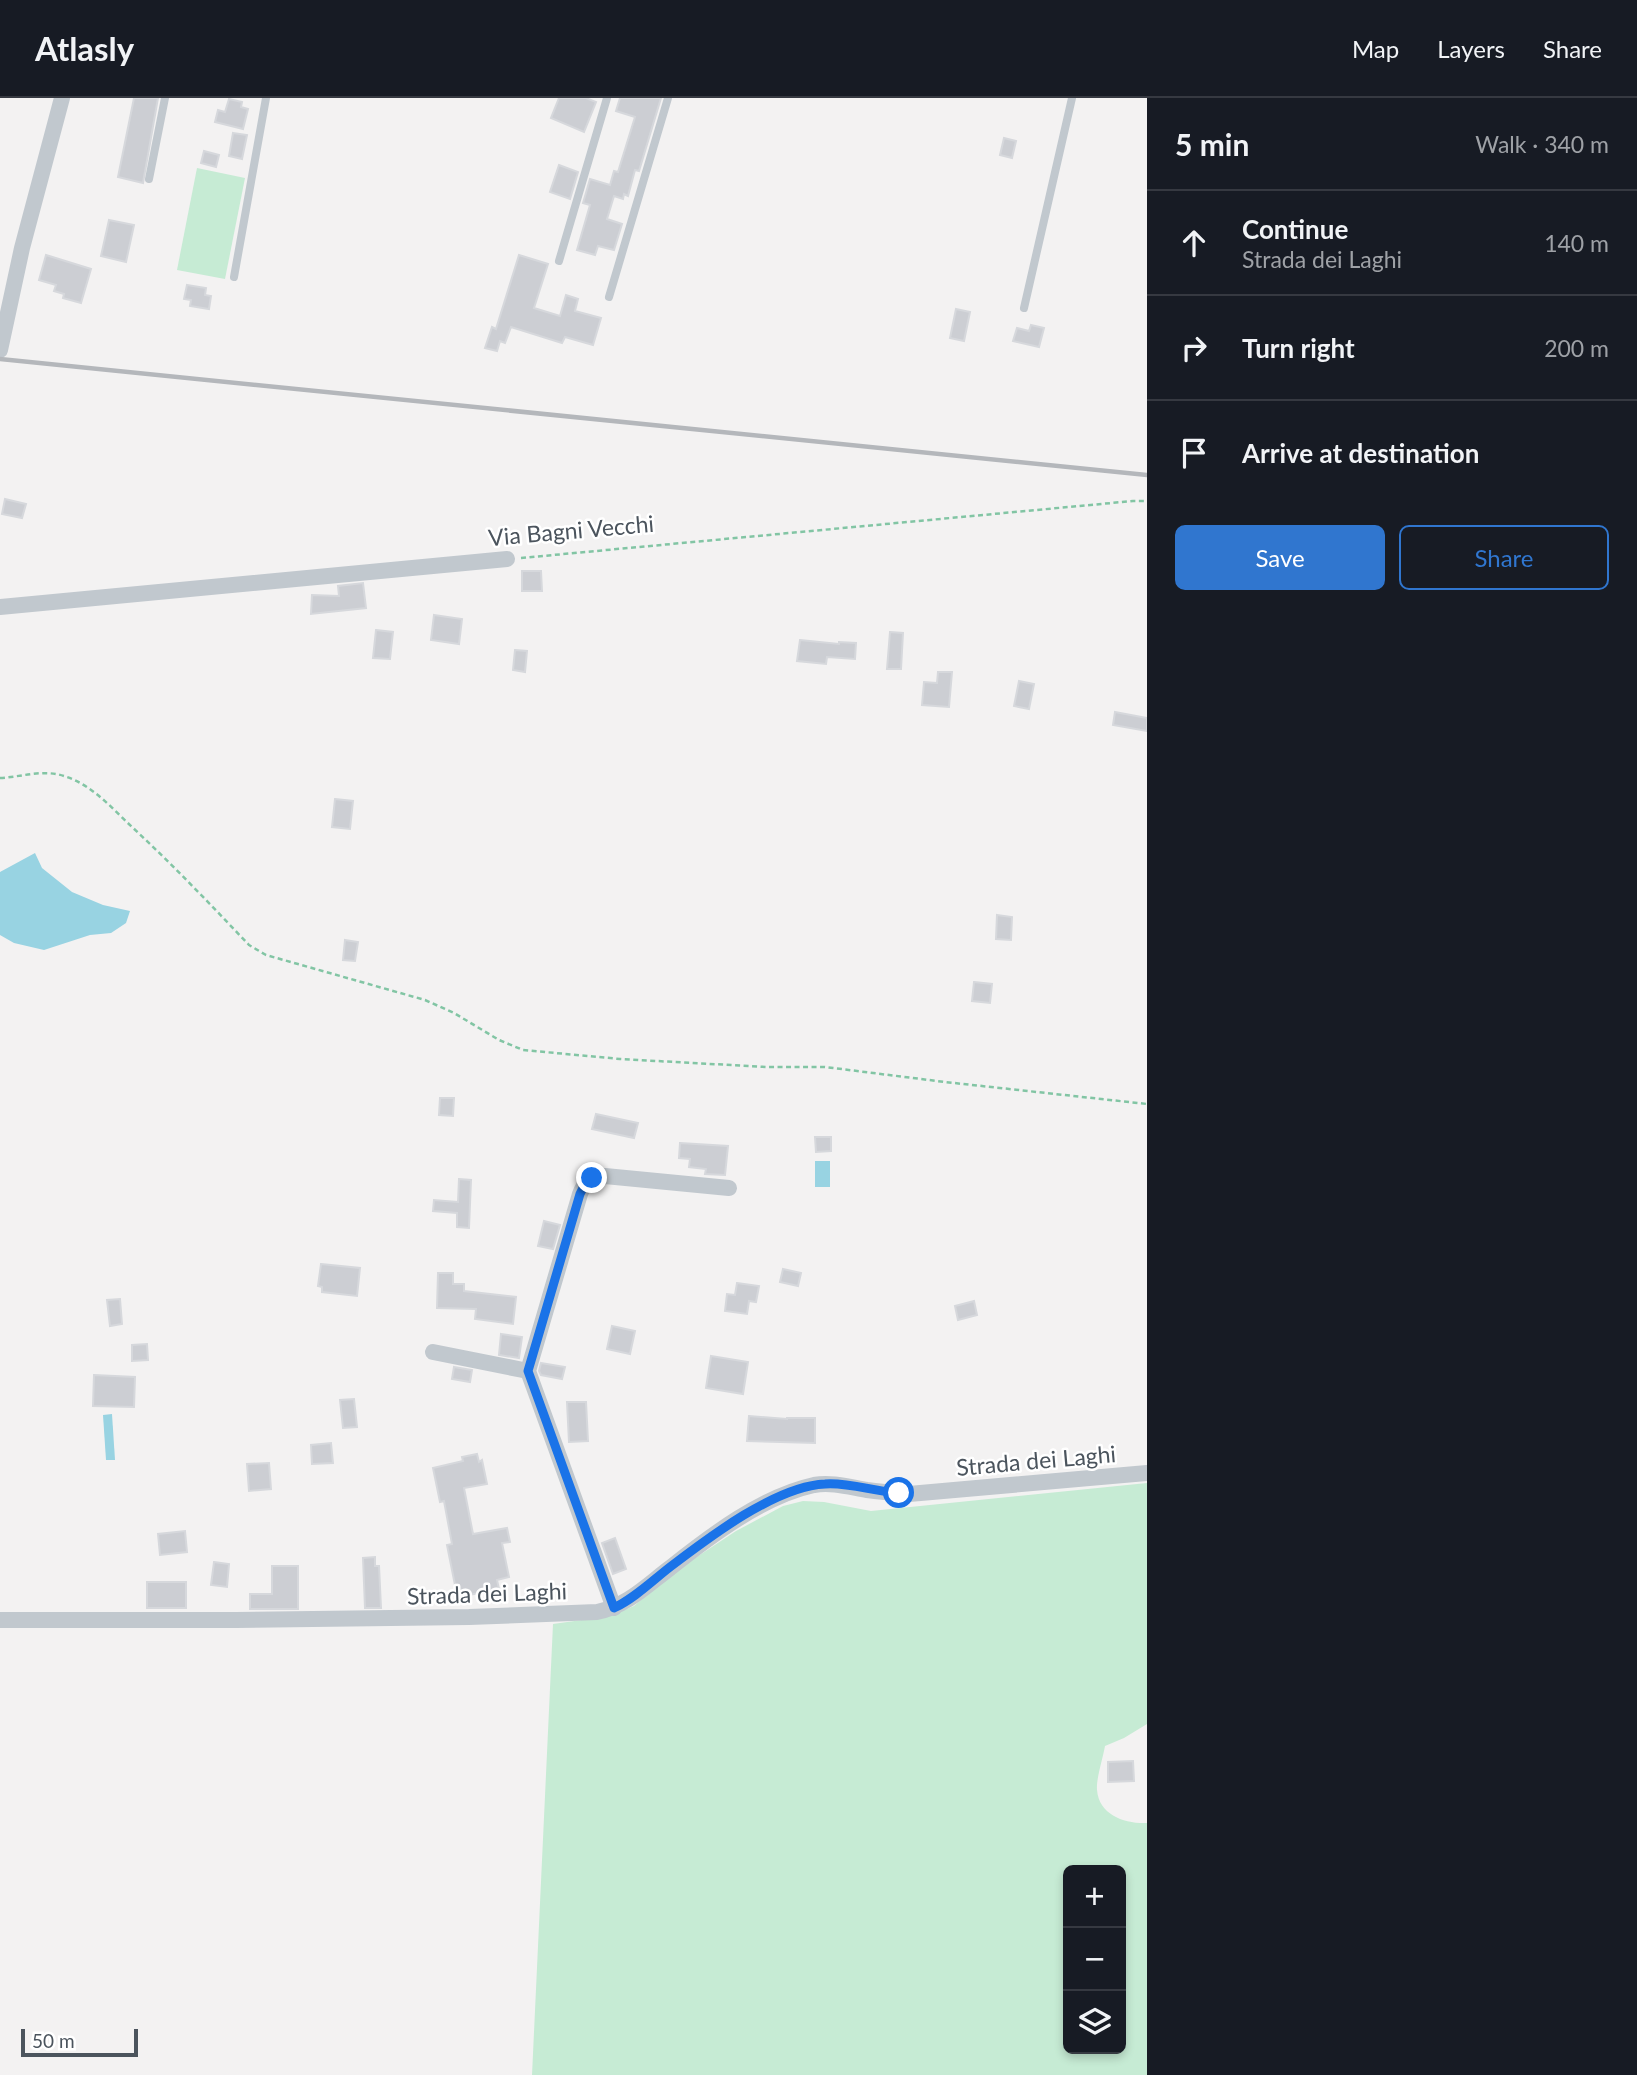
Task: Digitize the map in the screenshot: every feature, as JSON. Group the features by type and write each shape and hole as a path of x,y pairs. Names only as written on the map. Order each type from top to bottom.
{"street":[{"path":"0,350 24,239 62,98"},
{"name":"Via Bagni Vecchi","path":"0,607 507,559"},
{"path":"614,1608 528,1371 580,1194 588,1180 605,1175 729,1188"},
{"path":"433,1352 528,1371"},
{"name":"Strada dei Laghi","path":"0,1620 236,1620 589,1613 614,1608 630,1600 704,1542 745,1515 809,1486 835,1484 888,1493 920,1493 1147,1474"}],"lane":[{"path":"149,179 165,98"},
{"path":"234,277 266,98"},
{"path":"559,261 607,98"},
{"path":"609,297 668,98"},
{"path":"1024,308 1072,98"}],"path":[{"name":"Via Bagni Vecchi","path":"507,559 1147,501"},
{"path":"0,778 52,774 64,776 88,788 169,861 250,945 266,955 425,1000 523,1050 620,1059 766,1067 825,1067 1147,1104"}],"green space":[{"path":"197,168 245,178 225,279 177,270"},
{"path":"1147,1483 1147,1724 1105,1746 1097,1790 1103,1806 1114,1816 1130,1822 1147,1823 1147,2075 532,2075 553,1624 610,1616 634,1606 671,1574 736,1531 783,1506 803,1501 871,1511"}],"water":[{"path":"35,853 42,868 72,892 103,905 130,911 126,923 111,933 90,935 44,950 14,943 0,935 0,872"},
{"path":"815,1161 830,1161 830,1187 815,1187"},
{"path":"112,1414 115,1460 106,1460 103,1415"}],"building":[{"path":"134,98 158,98 143,183 118,177"},
{"path":"559,98 586,98 596,102 584,132 551,118"},
{"path":"620,98 661,98 639,171 635,170 628,196 624,194 623,199 614,196 607,219 622,224 614,250 598,246 595,255 577,250 590,205 583,203 590,179 610,185 614,171 618,172 635,117 616,111"},
{"path":"229,99 242,102 241,107 248,109 243,129 215,122 218,110 225,112"},
{"path":"233,133 247,135 242,159 229,156"},
{"path":"1004,138 1016,141 1012,158 1000,155"},
{"path":"204,151 219,155 216,167 201,163"},
{"path":"559,165 578,172 570,199 550,192"},
{"path":"109,220 134,225 126,262 101,256"},
{"path":"46,255 91,269 81,303 63,298 64,294 54,291 56,285 39,280"},
{"path":"519,255 548,264 534,308 560,316 566,295 578,299 575,311 601,318 593,345 565,337 562,343 511,327 505,343 500,341 497,351 485,348 492,327 496,329"},
{"path":"187,285 206,288 205,295 211,296 209,309 190,306 191,300 184,299"},
{"path":"956,309 970,312 964,341 950,338"},
{"path":"1031,325 1044,328 1039,347 1013,341 1017,328 1029,331"},
{"path":"5,499 26,504 22,518 2,514"},
{"path":"522,571 541,571 542,591 522,591"},
{"path":"363,583 366,608 311,614 312,595 339,596 338,586"},
{"path":"434,615 462,619 459,644 431,640"},
{"path":"376,630 393,632 390,659 373,658"},
{"path":"890,632 903,633 901,669 887,669"},
{"path":"800,640 856,643 855,659 827,657 826,664 797,661"},
{"path":"515,650 527,651 525,672 513,670"},
{"path":"938,672 952,672 949,707 922,705 924,682 937,683"},
{"path":"1019,681 1034,684 1029,709 1014,706"},
{"path":"1115,712 1147,718 1147,731 1113,725"},
{"path":"335,799 353,801 350,829 332,827"},
{"path":"997,915 1012,917 1011,940 996,939"},
{"path":"345,940 358,942 355,961 343,960"},
{"path":"974,982 992,984 990,1003 972,1001"},
{"path":"440,1098 454,1098 453,1116 439,1115"},
{"path":"596,1114 638,1123 634,1138 592,1129"},
{"path":"815,1137 831,1137 831,1151 816,1152"},
{"path":"680,1143 728,1146 725,1175 705,1174 706,1169 689,1167 690,1159 679,1158"},
{"path":"459,1179 471,1180 469,1228 457,1227 457,1213 433,1211 434,1200 458,1202"},
{"path":"544,1221 560,1225 553,1249 538,1246"},
{"path":"321,1264 360,1268 357,1296 322,1292 322,1287 318,1286"},
{"path":"783,1269 801,1273 798,1286 780,1282"},
{"path":"438,1273 453,1273 453,1284 464,1284 464,1291 516,1297 513,1324 475,1319 476,1309 437,1308"},
{"path":"737,1283 759,1286 756,1302 749,1301 747,1314 725,1311 727,1294 735,1295"},
{"path":"120,1299 122,1324 110,1326 107,1300"},
{"path":"974,1301 977,1315 958,1320 955,1306"},
{"path":"612,1326 635,1331 630,1354 607,1349"},
{"path":"501,1334 522,1337 519,1358 499,1355"},
{"path":"147,1344 148,1360 132,1361 132,1345"},
{"path":"711,1356 748,1362 743,1394 706,1388"},
{"path":"541,1363 565,1367 562,1379 541,1375"},
{"path":"454,1367 472,1370 470,1382 452,1379"},
{"path":"94,1375 135,1377 134,1407 93,1406"},
{"path":"354,1399 357,1427 343,1428 340,1400"},
{"path":"567,1402 586,1402 588,1441 569,1442"},
{"path":"749,1416 815,1418 815,1443 747,1441"},
{"path":"331,1443 333,1463 312,1464 311,1445"},
{"path":"477,1454 479,1462 482,1460 487,1484 464,1488 473,1534 507,1528 510,1542 502,1543 509,1577 497,1580 499,1589 458,1600 447,1545 452,1544 444,1501 440,1502 433,1468 463,1461 462,1457"},
{"path":"269,1463 271,1489 249,1491 247,1464"},
{"path":"185,1531 187,1552 160,1555 158,1534"},
{"path":"615,1538 626,1569 613,1574 602,1543"},
{"path":"375,1557 375,1566 379,1566 381,1608 365,1608 363,1558"},
{"path":"214,1562 229,1564 227,1587 211,1585"},
{"path":"272,1566 298,1566 298,1609 250,1609 250,1594 272,1594"},
{"path":"147,1582 186,1582 186,1608 147,1608"},
{"path":"1133,1761 1134,1781 1108,1782 1108,1762"}],"railway":[{"path":"0,359 1147,475"}],"route":[{"path":"592,1178 586,1182 580,1194 528,1371 614,1608 630,1600 704,1542 784,1495 809,1486 826,1484 899,1493"}]}
